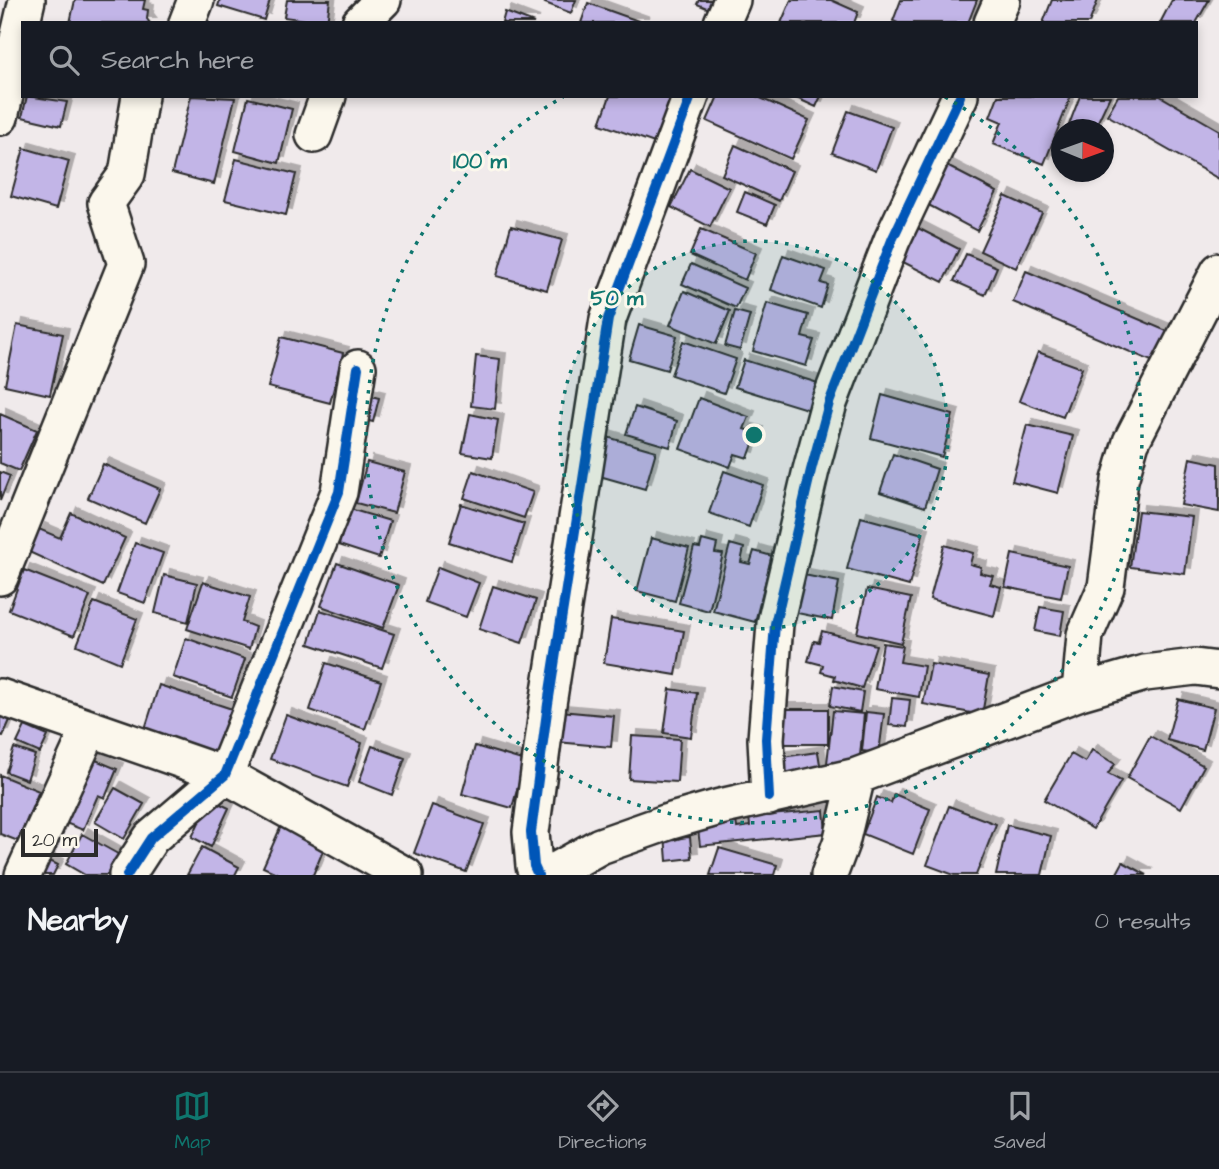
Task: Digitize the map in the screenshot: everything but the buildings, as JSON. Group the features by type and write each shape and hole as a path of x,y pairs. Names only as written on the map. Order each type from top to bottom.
{"street":[{"path":"22,21 27,0"},
{"path":"188,21 196,0"},
{"path":"362,21 383,0"},
{"path":"723,21 732,0"},
{"path":"993,21 1002,0"},
{"path":"0,117 21,26"},
{"path":"0,577 125,264 106,203 127,174 140,98"},
{"path":"314,135 327,98"},
{"path":"538,875 534,866 531,832 548,704 608,319 690,98"},
{"path":"769,797 766,740 775,624 829,403 892,240 959,98"},
{"path":"1080,692 1085,635 1106,587 1121,480 1130,442 1219,271"},
{"path":"127,875 151,838 225,775 339,492 358,368"},
{"path":"548,875 600,846 668,822 857,776 1080,692 1145,673 1195,667 1219,670"},
{"path":"0,697 225,775 405,875"},
{"path":"23,875 89,730"},
{"path":"829,875 841,844 857,776"}],"cycle path":[{"path":"538,875 534,866 531,832 548,704 608,319 690,98"},
{"path":"769,797 766,739 775,624 829,403 892,240 959,98"},
{"path":"127,875 151,838 225,775 339,492 358,368"}]}
